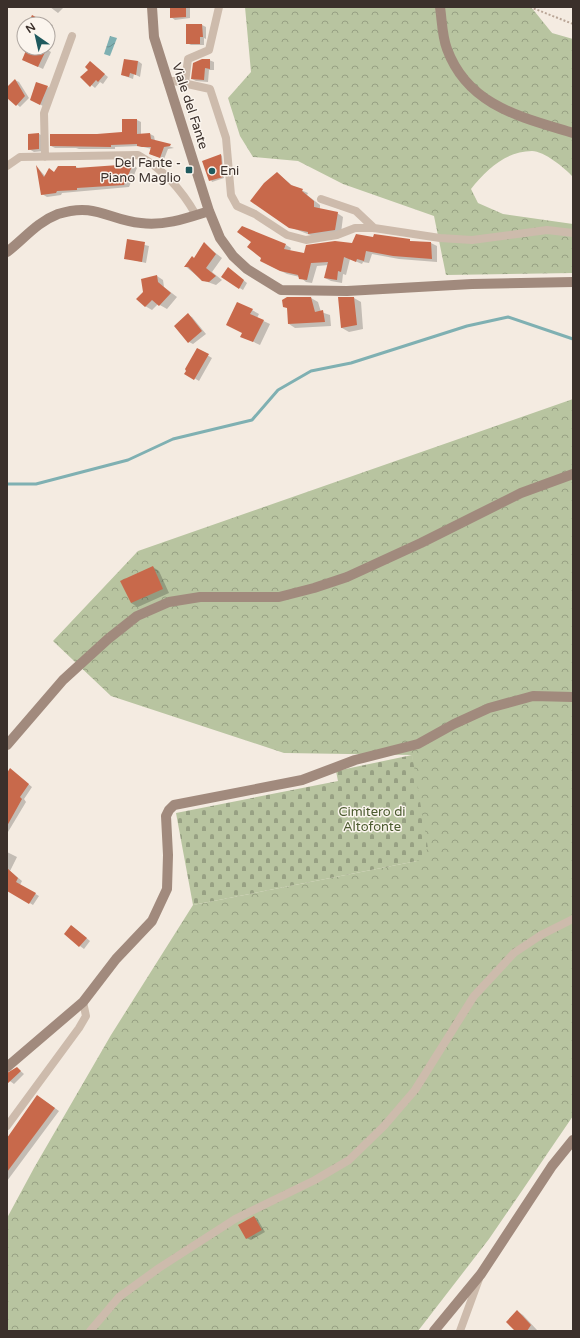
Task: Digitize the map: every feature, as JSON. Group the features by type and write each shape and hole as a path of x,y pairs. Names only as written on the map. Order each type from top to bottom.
{"main road":[{"name":"Viale del Fante","path":"152,7 154,37 209,211 220,238 233,256 247,269 281,290 347,291 472,284 573,282"},
{"path":"440,7 447,49 463,79 484,98 512,114 573,133"},
{"path":"7,252 35,226 56,215 74,210 98,211 141,223 172,222 209,211"},
{"path":"7,745 63,680 108,639 137,616 169,602 200,597 279,597 314,588 347,577 421,543 521,493 573,474"},
{"path":"7,1067 83,1002 116,959 152,921 167,889 168,855 166,816 168,810 174,805 302,780 356,760 418,744 454,724 489,708 533,696 573,697"},
{"path":"434,1331 481,1274 552,1166 573,1140"}],"street":[{"path":"185,83 188,59 209,50 219,7"},
{"path":"45,156 44,113 72,36"},
{"path":"167,82 174,80 210,89 226,138 231,195 237,206 255,214 287,235 306,240 337,235 355,228 374,228 440,238 472,240 546,230 573,233"},
{"path":"7,166 20,157 138,155 151,162 180,191 196,215"},
{"path":"320,200 356,211 374,228"},
{"path":"90,1331 119,1297 159,1268 235,1219 315,1180 349,1160 384,1126 415,1090 474,996 514,953 541,935 573,919"},
{"path":"7,1126 80,1028 86,1016 83,1002"},
{"path":"460,1331 481,1274"}],"path":[{"path":"530,7 573,24"}],"green space":[{"path":"245,7 531,7 552,33 573,39 573,177 560,165 542,154 532,151 523,152 514,154 497,163 483,175 471,189 478,203 503,214 573,224 573,273 446,275 434,216 343,184 298,161 253,157 240,136 228,98 251,72"},
{"path":"573,399 573,1116 489,1239 418,1331 7,1331 7,1218 34,1168 111,1035 193,905 417,861 412,755 284,753 111,696 53,641 138,551"},
{"name":"Cimitero di Altofonte","path":"412,755 428,848 417,861 193,905 176,813 338,781 336,771"}],"water":[{"path":"110,36 117,38 110,56 104,54"}],"building":[{"path":"170,7 186,7 186,17 170,18"},
{"path":"186,24 202,24 203,37 200,37 200,44 186,44"},
{"path":"24,56 43,56 38,67 22,60"},
{"path":"124,59 138,61 136,75 130,73 129,77 121,75"},
{"path":"202,59 210,59 210,69 205,68 204,80 191,79 193,63"},
{"path":"90,61 105,74 98,82 96,80 90,87 80,77 88,70 85,67"},
{"path":"15,79 25,96 16,106 7,98 7,87"},
{"path":"36,82 48,86 40,105 30,100"},
{"path":"122,119 137,119 137,134 150,133 151,139 171,144 170,146 164,147 160,158 149,154 151,147 137,146 137,144 111,145 111,147 50,146 50,134 97,134 122,132"},
{"path":"39,133 39,149 28,150 28,134"},
{"path":"221,154 223,177 209,181 202,161"},
{"path":"133,164 124,185 77,188 77,190 57,191 56,193 41,195 36,165 44,177 49,168 54,172 58,166 76,166 76,168"},
{"path":"277,172 291,185 303,189 302,191 314,201 314,207 338,212 335,230 308,234 308,232 289,228 250,201 264,183"},
{"path":"242,226 286,244 284,249 304,253 306,245 335,241 352,243 356,234 373,237 374,234 410,239 410,241 431,242 432,259 393,256 366,251 364,261 357,259 356,262 344,257 341,272 338,271 337,280 324,278 328,262 311,263 307,280 299,279 298,275 280,271 260,261 261,258 247,247 251,242 237,232"},
{"path":"127,239 145,242 142,262 124,259"},
{"path":"204,242 216,254 206,268 216,276 209,282 202,281 188,267 184,267 192,256 194,258"},
{"path":"228,267 244,280 239,289 221,277"},
{"path":"157,275 158,282 171,293 159,306 152,300 145,307 136,299 143,292 141,279"},
{"path":"287,297 311,297 315,312 323,310 325,322 288,324 287,308 283,307 282,300"},
{"path":"338,297 354,297 357,325 341,328"},
{"path":"237,302 253,309 250,314 264,320 253,342 240,337 242,333 226,325"},
{"path":"188,313 202,331 188,343 174,326"},
{"path":"197,348 209,354 194,380 184,374 186,371 185,369"},
{"path":"153,566 163,589 131,603 120,581"},
{"path":"10,768 29,784 20,797 22,799 7,826 7,773"},
{"path":"7,868 18,878 16,882 36,893 29,904 7,891"},
{"path":"71,925 87,938 79,947 64,934"},
{"path":"17,1067 21,1071 7,1084 7,1073"},
{"path":"37,1095 55,1108 7,1172 7,1138"},
{"path":"254,1216 262,1230 246,1239 238,1225"},
{"path":"517,1310 531,1325 527,1331 515,1331 506,1322"}],"waterway":[{"path":"7,484 36,484 128,460 173,439 252,420 278,390 311,371 351,363 467,326 508,317 573,339"}],"place":[{"name":"Del Fante - Piano Maglio","path":"189,170"},
{"name":"Eni","path":"212,171"}]}
